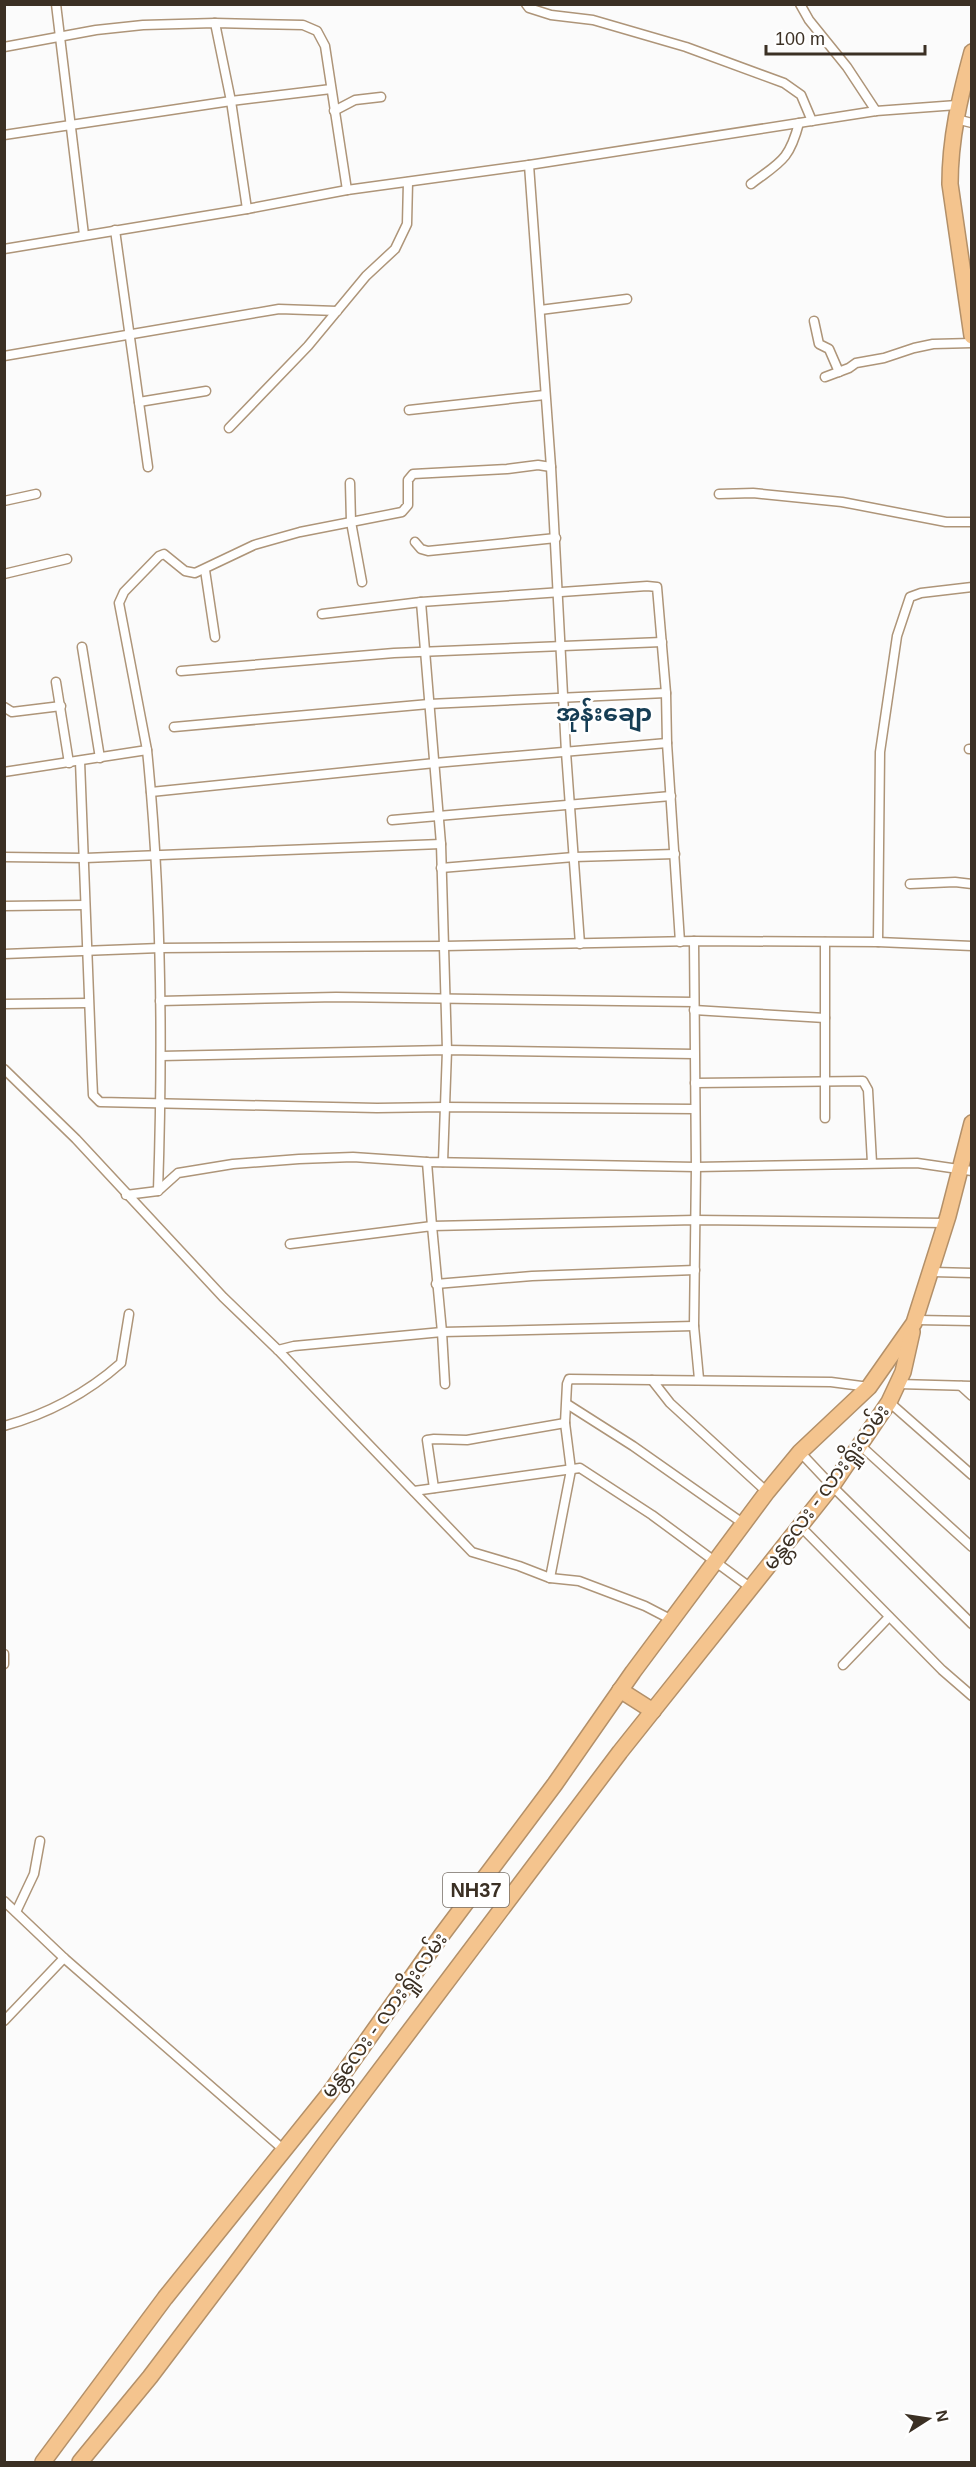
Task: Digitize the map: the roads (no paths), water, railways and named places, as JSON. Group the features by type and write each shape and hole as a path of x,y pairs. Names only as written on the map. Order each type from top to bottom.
{"highway":[{"path":"972,52 956,112 950,161 950,184 972,336"},
{"name":"NH37","path":"916,1321 933,1272 946,1223 966,1170 972,1124"},
{"name":"မန္တလေး - လားရှိုးလမ်း","path":"80,2463 150,2377 653,1711 832,1486 889,1402 898,1384 916,1321"},
{"name":"မန္တလေး - လားရှိုးလမ်း","path":"43,2463 165,2298 329,2094 441,1936 555,1784 620,1690 767,1492 800,1452 869,1387 916,1321"},
{"path":"620,1690 653,1711"}],"street":[{"path":"56,4 84,235"},
{"path":"526,4 540,12 593,20 654,40 686,47 784,83 801,95 812,121"},
{"path":"561,16 563,4"},
{"path":"800,4 809,20 847,67 876,111"},
{"path":"215,23 231,101 247,209"},
{"path":"4,47 143,25 215,23 303,25 317,31 325,46 347,190"},
{"path":"4,135 231,101 331,89"},
{"path":"334,111 355,100 381,97"},
{"path":"4,249 347,190 529,165 876,111 956,112 972,123"},
{"path":"751,184 784,159 791,150 799,123"},
{"path":"529,165 560,593 566,752 580,944"},
{"path":"229,428 308,346 366,276 395,249 407,224 408,182"},
{"path":"115,230 148,467"},
{"path":"540,310 627,299"},
{"path":"4,356 279,309 337,311"},
{"path":"814,321 819,344 831,351 839,372"},
{"path":"825,377 856,363 884,358 923,346 972,343"},
{"path":"139,402 206,391"},
{"path":"409,410 545,395"},
{"path":"158,1191 161,1056 157,854 147,750 119,603 124,592 159,556 164,554 185,571 195,573 254,545 402,512 408,505 408,480 413,474 538,465 551,467"},
{"path":"350,483 351,522 362,582"},
{"path":"719,494 753,493 842,502 946,522 972,522"},
{"path":"4,501 36,494"},
{"path":"415,542 421,549 428,551 556,538"},
{"path":"4,574 67,559"},
{"path":"205,570 215,637"},
{"path":"322,614 421,602 657,587 666,693 680,942"},
{"path":"878,942 880,752 897,636 910,597 921,593 972,587"},
{"path":"421,602 441,844 447,999 443,1162"},
{"path":"181,671 425,652 662,642"},
{"path":"82,647 99,758"},
{"path":"56,682 69,763"},
{"path":"174,727 429,704 666,693"},
{"path":"4,707 12,712 61,706"},
{"path":"151,792 667,742"},
{"path":"4,772 147,750"},
{"path":"80,761 85,858 85,951 93,1095 100,1102 377,1108 695,1109"},
{"path":"392,820 671,796"},
{"path":"4,857 85,858 441,844"},
{"path":"441,868 574,857 675,854"},
{"path":"910,884 955,882 972,884"},
{"path":"4,906 85,905"},
{"path":"4,954 160,948 694,941 878,942 972,946"},
{"path":"694,941 696,1167 694,1326 699,1379"},
{"path":"825,942 825,1118"},
{"path":"160,1001 336,997 447,999 694,1006 825,1018"},
{"path":"4,1004 88,1003"},
{"path":"161,1056 447,1050 694,1054"},
{"path":"4,1069 76,1139 126,1195 135,1201 224,1297 472,1552 550,1578 579,1581 645,1606 672,1620"},
{"path":"695,1083 864,1080 868,1090 872,1163"},
{"path":"126,1195 158,1191 178,1173 234,1164 353,1157 443,1162 696,1167 917,1163 966,1170"},
{"path":"427,1161 445,1384"},
{"path":"291,1244 432,1226 695,1220 946,1223"},
{"path":"436,1284 532,1276 695,1270"},
{"path":"933,1272 972,1273"},
{"path":"4,1426 35,1417 72,1399 121,1363 129,1314"},
{"path":"916,1321 972,1321"},
{"path":"278,1350 294,1346 442,1332 694,1326"},
{"path":"550,1578 571,1470 566,1424 569,1379 831,1382 869,1387"},
{"path":"652,1380 670,1403 767,1492"},
{"path":"898,1384 972,1386"},
{"path":"961,1386 972,1396"},
{"path":"889,1402 972,1474"},
{"path":"567,1404 633,1446 744,1524"},
{"path":"434,1488 427,1440 434,1438 467,1440 566,1424"},
{"path":"860,1445 972,1547"},
{"path":"800,1452 972,1624"},
{"path":"414,1491 579,1468 652,1515 714,1563 751,1588"},
{"path":"800,1527 942,1670 972,1696"},
{"path":"843,1665 889,1617"},
{"path":"4,1654 4,1664"},
{"path":"16,1912 34,1874 40,1841"},
{"path":"4,1901 64,1958 284,2150"},
{"path":"4,2021 64,1958"}],"district":[{"name":"အုန်းချော","path":"604,713"}]}
